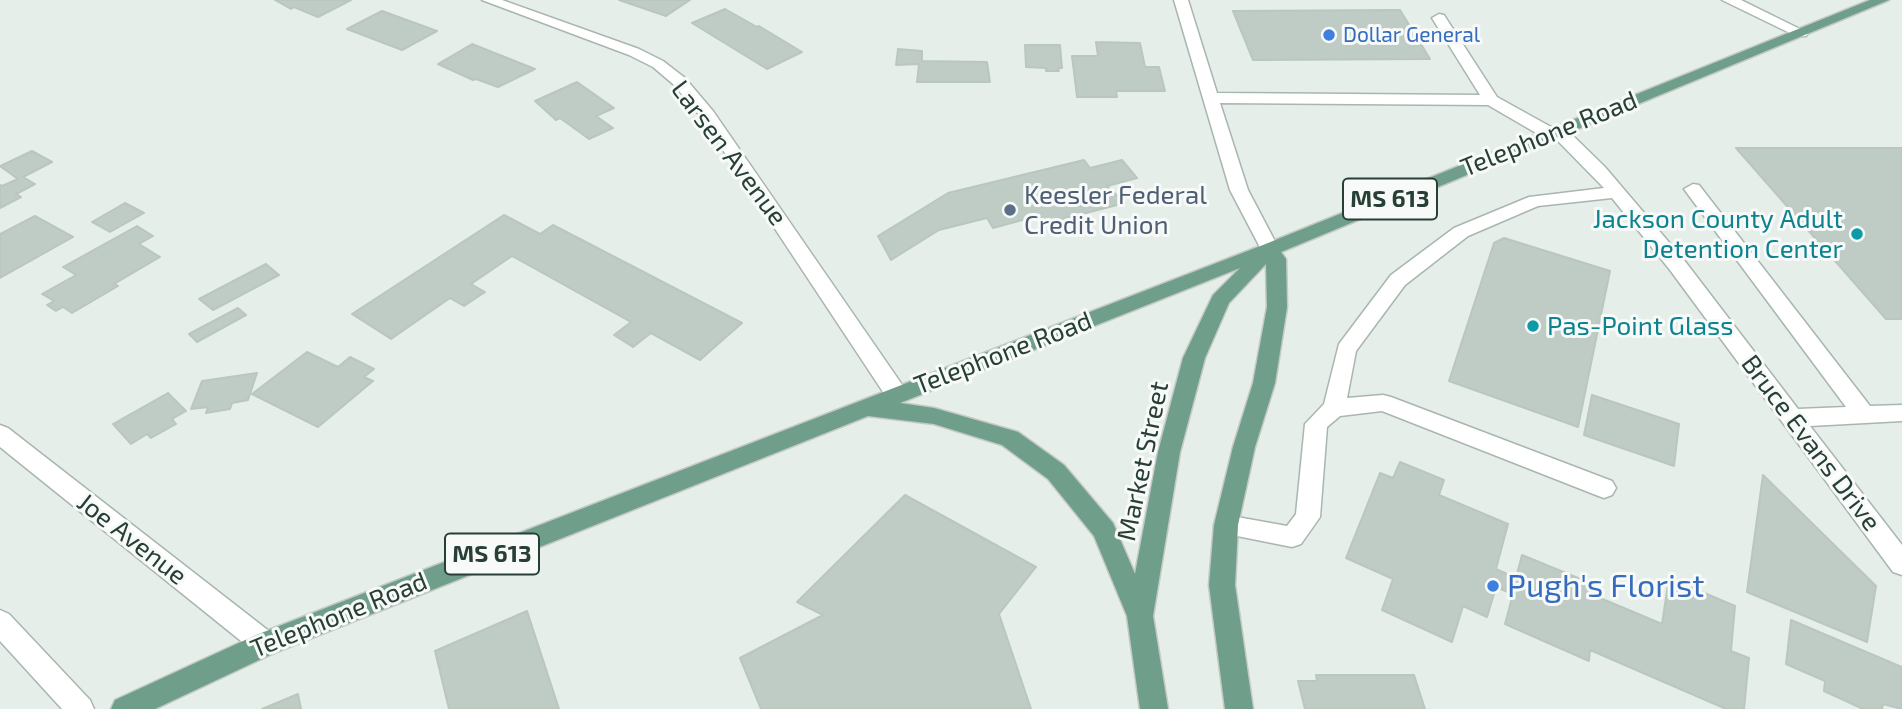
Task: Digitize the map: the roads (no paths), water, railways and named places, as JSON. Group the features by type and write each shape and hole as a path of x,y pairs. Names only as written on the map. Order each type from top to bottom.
{"main road":[{"name":"Telephone Road","path":"125,709 265,644 1270,249 1882,0"},
{"path":"1239,709 1222,585 1226,525 1244,447 1264,383 1277,307 1276,259 1270,249"},
{"name":"Market Street","path":"1154,709 1140,616 1169,452 1194,358 1220,300 1270,249"},
{"path":"863,407 933,416 1010,438 1056,472 1104,530 1140,616"}],"street":[{"name":"Larsen Avenue","path":"489,0 634,52 658,64 679,81 715,125 897,395"},
{"path":"1181,0 1239,190 1270,249"},
{"path":"1730,0 1801,33"},
{"path":"1439,18 1491,100"},
{"path":"1211,98 1491,100"},
{"name":"Bruce Evans Drive","path":"1491,100 1553,132 1616,192 1677,265 1902,564"},
{"path":"1693,189 1864,415"},
{"path":"1334,408 1346,349 1398,280 1461,232 1535,201 1616,192"},
{"path":"1226,525 1292,537 1308,517 1316,424 1334,408 1383,403 1604,488"},
{"path":"1791,418 1902,413"},
{"name":"Joe Avenue","path":"0,434 265,644"},
{"path":"0,622 80,709"}],"place":[{"name":"Dollar General","path":"1329,35"},
{"name":"Keesler Federal Credit Union","path":"1010,210"},
{"name":"Jackson County Adult Detention Center","path":"1857,234"},
{"name":"Pas-Point Glass","path":"1533,326"},
{"name":"Pugh's Florist","path":"1493,586"}]}
